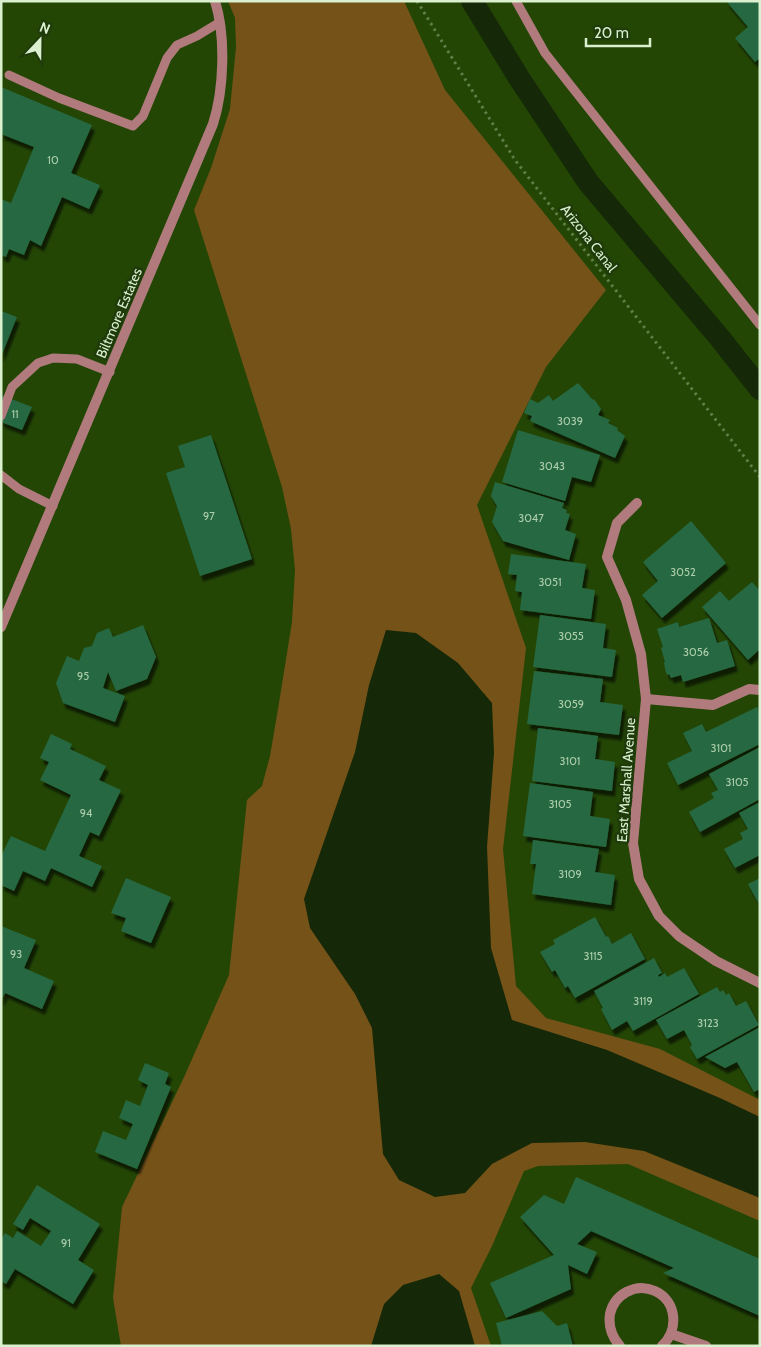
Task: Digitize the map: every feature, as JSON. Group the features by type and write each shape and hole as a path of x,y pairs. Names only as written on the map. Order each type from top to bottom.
{"street":[{"name":"Biltmore Estates","path":"1,627 110,372 216,115 221,77 222,47 220,22 215,1"},
{"name":"East Marshall Avenue","path":"637,502 617,523 607,557 626,600 641,654 646,699 633,843 640,879 659,916 679,936 716,961 760,983"},
{"path":"646,699 713,705 749,689 760,690"},
{"path":"620,1346 612,1336 609,1322 612,1306 623,1294 640,1288 654,1291 666,1300 674,1317 671,1334 662,1346"},
{"path":"671,1334 706,1346"}],"lane":[{"path":"516,1 545,52 760,325"},
{"path":"9,75 59,98 134,126 143,116 168,58 176,45 197,36 220,22"},
{"path":"1,416 12,388 38,363 53,358 77,359 110,372"},
{"path":"1,475 19,489 53,506"}],"path":[{"name":"Arizona Canal","path":"417,1 515,160 760,477"}],"shaded area":[{"path":"228,1 404,1 445,90 606,290 546,367 477,505 526,648 503,849 516,986 546,1018 660,1049 760,1100 760,1221 628,1164 538,1166 524,1171 492,1246 471,1288 491,1346 121,1346 113,1298 122,1207 185,1075 229,975 247,800 262,786 270,756 292,622 295,570 291,529 282,487 194,210 211,168 230,109 236,47 235,18"},
{"path":"386,630 416,633 458,663 492,703 494,753 487,847 491,948 512,1020 607,1050 760,1117 760,1198 644,1151 585,1142 532,1143 492,1164 465,1193 435,1197 399,1180 383,1154 372,1028 355,994 310,928 304,899 355,752 369,685"},
{"path":"439,1274 459,1291 475,1346 371,1346 384,1304 403,1285"}],"building":[{"path":"726,1 760,1 760,58 755,62 735,38 748,27"},
{"path":"1,87 92,125 71,173 100,185 89,209 62,197 41,246 30,240 24,255 9,249 6,257 1,255 1,199 11,203 34,147 1,134"},
{"path":"1,311 17,317 1,357"},
{"path":"578,383 601,409 598,415 610,420 608,423 618,428 617,430 625,436 615,458 530,421 532,416 524,413 530,399 538,403 549,395 553,401"},
{"path":"1,395 32,407 22,430 1,422"},
{"path":"518,430 600,455 591,482 572,477 565,501 502,482"},
{"path":"211,435 252,559 200,576 166,473 185,467 178,446"},
{"path":"495,482 564,503 562,508 567,510 566,513 570,514 565,530 576,534 569,560 503,541 492,522 497,506 491,496"},
{"path":"691,521 726,563 662,618 642,595 658,581 643,562"},
{"path":"511,554 586,564 582,588 595,590 591,619 520,610 522,592 515,591 517,575 508,574"},
{"path":"752,582 760,591 760,649 748,660 702,607 720,591 729,601"},
{"path":"540,615 606,624 603,648 616,650 612,677 533,667"},
{"path":"709,618 717,643 727,640 735,666 683,682 681,675 671,678 669,674 667,675 665,669 661,648 663,647 657,629 678,622 679,627"},
{"path":"143,625 156,657 147,679 116,691 108,672 103,688 125,696 115,722 63,703 56,683 67,656 79,661 84,648 92,646 97,633 109,628 113,637"},
{"path":"534,671 603,679 600,702 623,705 619,735 527,724"},
{"path":"757,707 760,713 760,744 678,785 667,763 692,751 683,733 702,724 706,732"},
{"path":"538,728 598,736 595,759 615,762 612,791 532,781"},
{"path":"51,734 72,744 70,749 106,766 99,780 121,790 99,836 90,832 79,856 102,866 92,887 51,868 45,881 23,871 14,891 1,885 1,856 11,836 45,851 71,795 40,780 49,762 40,758"},
{"path":"760,747 760,799 700,832 689,812 714,798 711,793 718,790 709,774"},
{"path":"530,783 593,792 590,816 610,819 606,847 523,836"},
{"path":"760,802 760,855 735,868 724,849 743,839 740,833 748,829 739,813"},
{"path":"533,840 599,849 595,872 615,875 611,905 532,894 536,864 530,864"},
{"path":"126,878 171,897 151,943 121,931 126,918 111,913"},
{"path":"760,878 760,906 748,884"},
{"path":"595,917 612,944 631,933 645,959 575,998 568,986 565,988 555,970 552,972 540,952 555,944 553,940"},
{"path":"1,926 36,940 24,968 54,981 42,1009 5,993 1,1001"},
{"path":"654,958 662,973 658,975 659,977 665,973 667,977 684,968 699,994 633,1031 627,1021 612,1030 594,991"},
{"path":"717,987 720,992 723,990 726,995 729,993 736,1006 746,1001 759,1025 697,1059 684,1030 667,1039 656,1020"},
{"path":"760,1027 760,1089 754,1092 737,1062 725,1068 705,1057"},
{"path":"145,1063 169,1073 165,1084 171,1087 137,1169 95,1152 103,1131 126,1140 133,1124 119,1118 126,1100 140,1106 148,1085 138,1080"},
{"path":"576,1177 760,1259 760,1316 663,1273 674,1268 591,1231 577,1244 597,1252 587,1274 568,1265 571,1289 506,1318 490,1283 554,1255 520,1217 544,1195 564,1204"},
{"path":"37,1185 100,1224 78,1260 94,1270 73,1304 15,1269 6,1284 1,1281 1,1239 5,1233 13,1238 17,1231 41,1246 51,1231 30,1218 23,1230 13,1224"},
{"path":"542,1311 557,1326 567,1323 573,1346 502,1346 496,1323"}],"waterway":[{"path":"472,1 519,78 588,182 719,337 760,389"}]}
